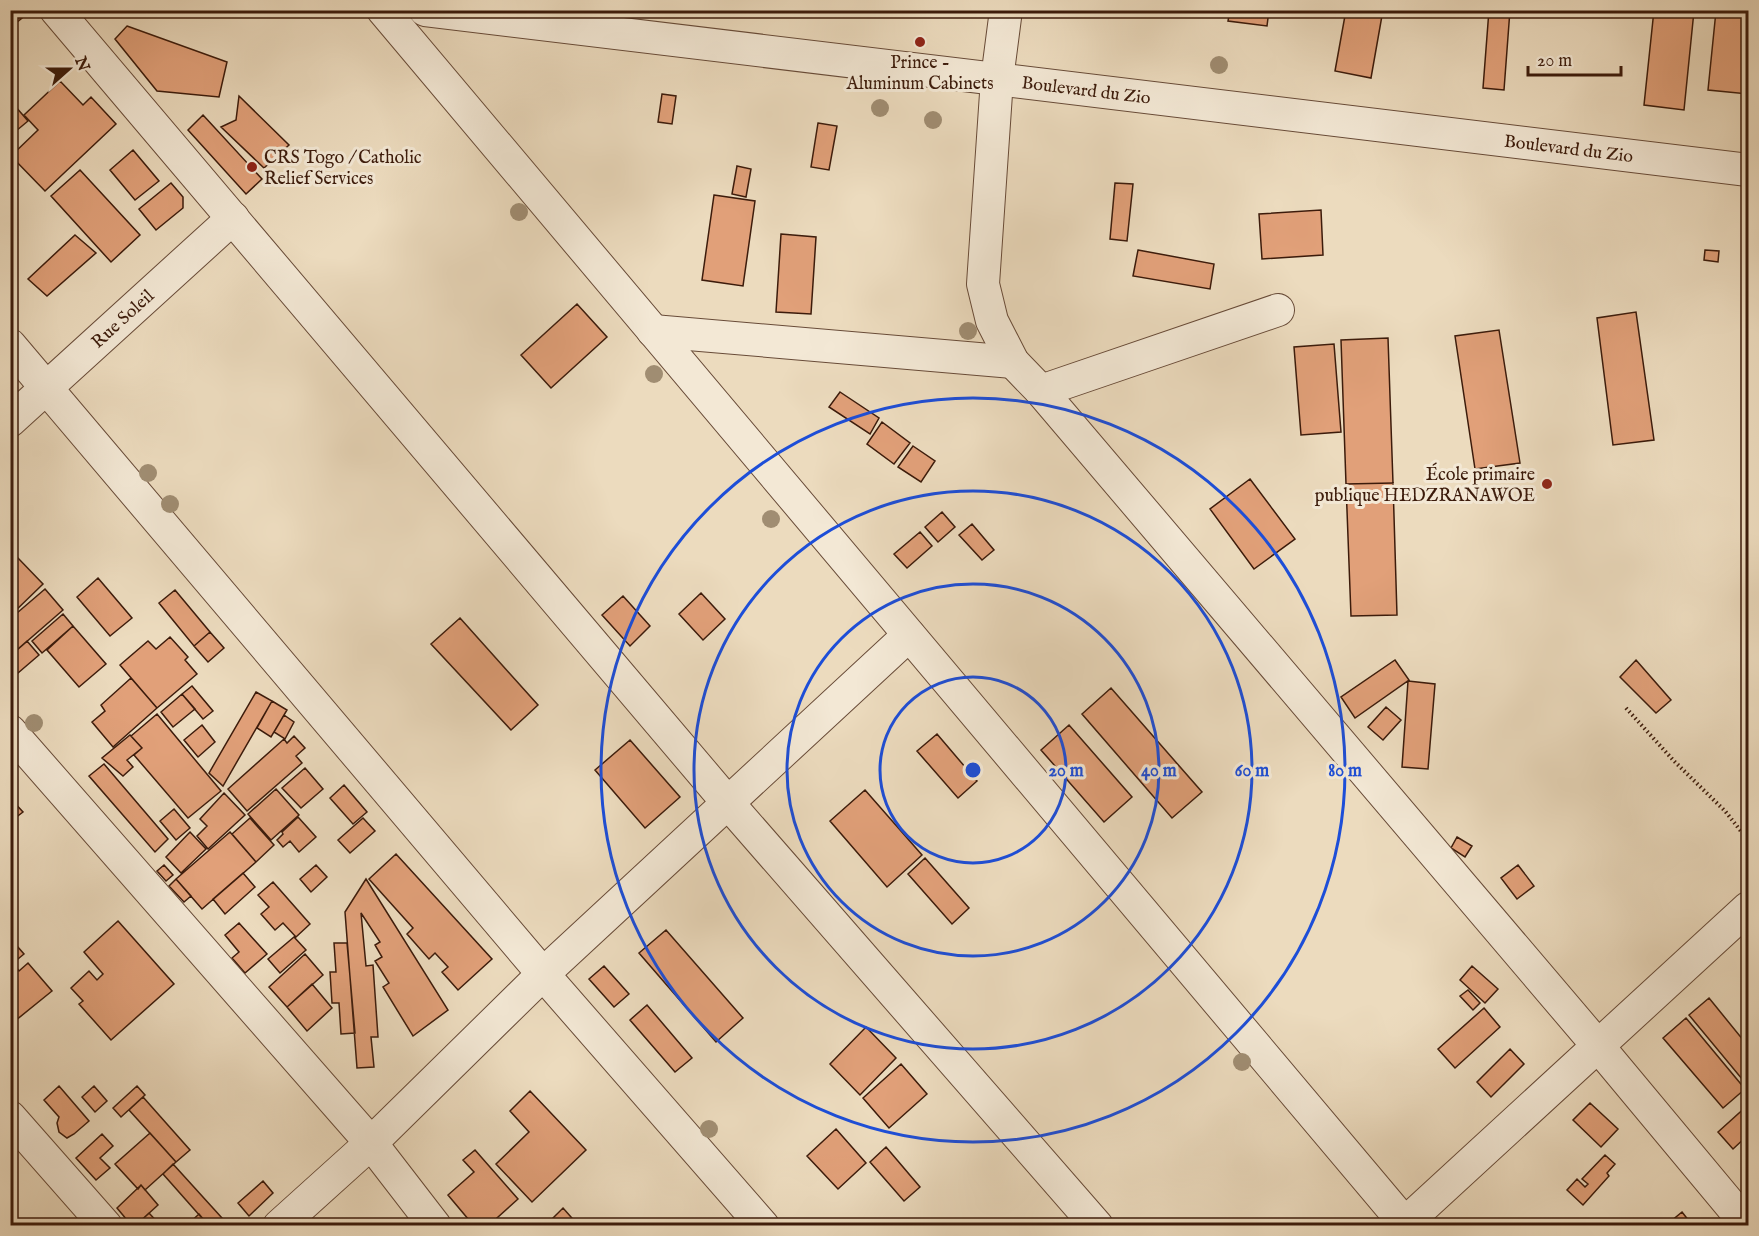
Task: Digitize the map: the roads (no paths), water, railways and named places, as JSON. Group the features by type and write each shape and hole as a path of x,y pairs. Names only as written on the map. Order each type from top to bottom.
{"street":[{"path":"56,10 728,803 1097,1226"},
{"path":"383,10 1404,1225 1749,908"},
{"name":"Boulevard du Zio","path":"425,10 1749,170"},
{"path":"1006,10 997,79 983,285 992,321 1013,362 1041,391 1598,1046 1748,1226"},
{"name":"Rue Soleil","path":"10,421 233,218"},
{"path":"1041,391 1278,310"},
{"path":"653,331 1013,362"},
{"path":"10,345 543,974 763,1226"},
{"path":"279,1226 371,1143 543,974 909,634"},
{"path":"10,731 371,1143 435,1226"},
{"path":"10,1117 106,1226"}],"place":[{"name":"Prince - Aluminum Cabinets","path":"920,42"},
{"name":"CRS Togo / Catholic Relief Services","path":"252,167"},
{"name":"École primaire publique HEDZRANAWOE","path":"1547,484"}]}
